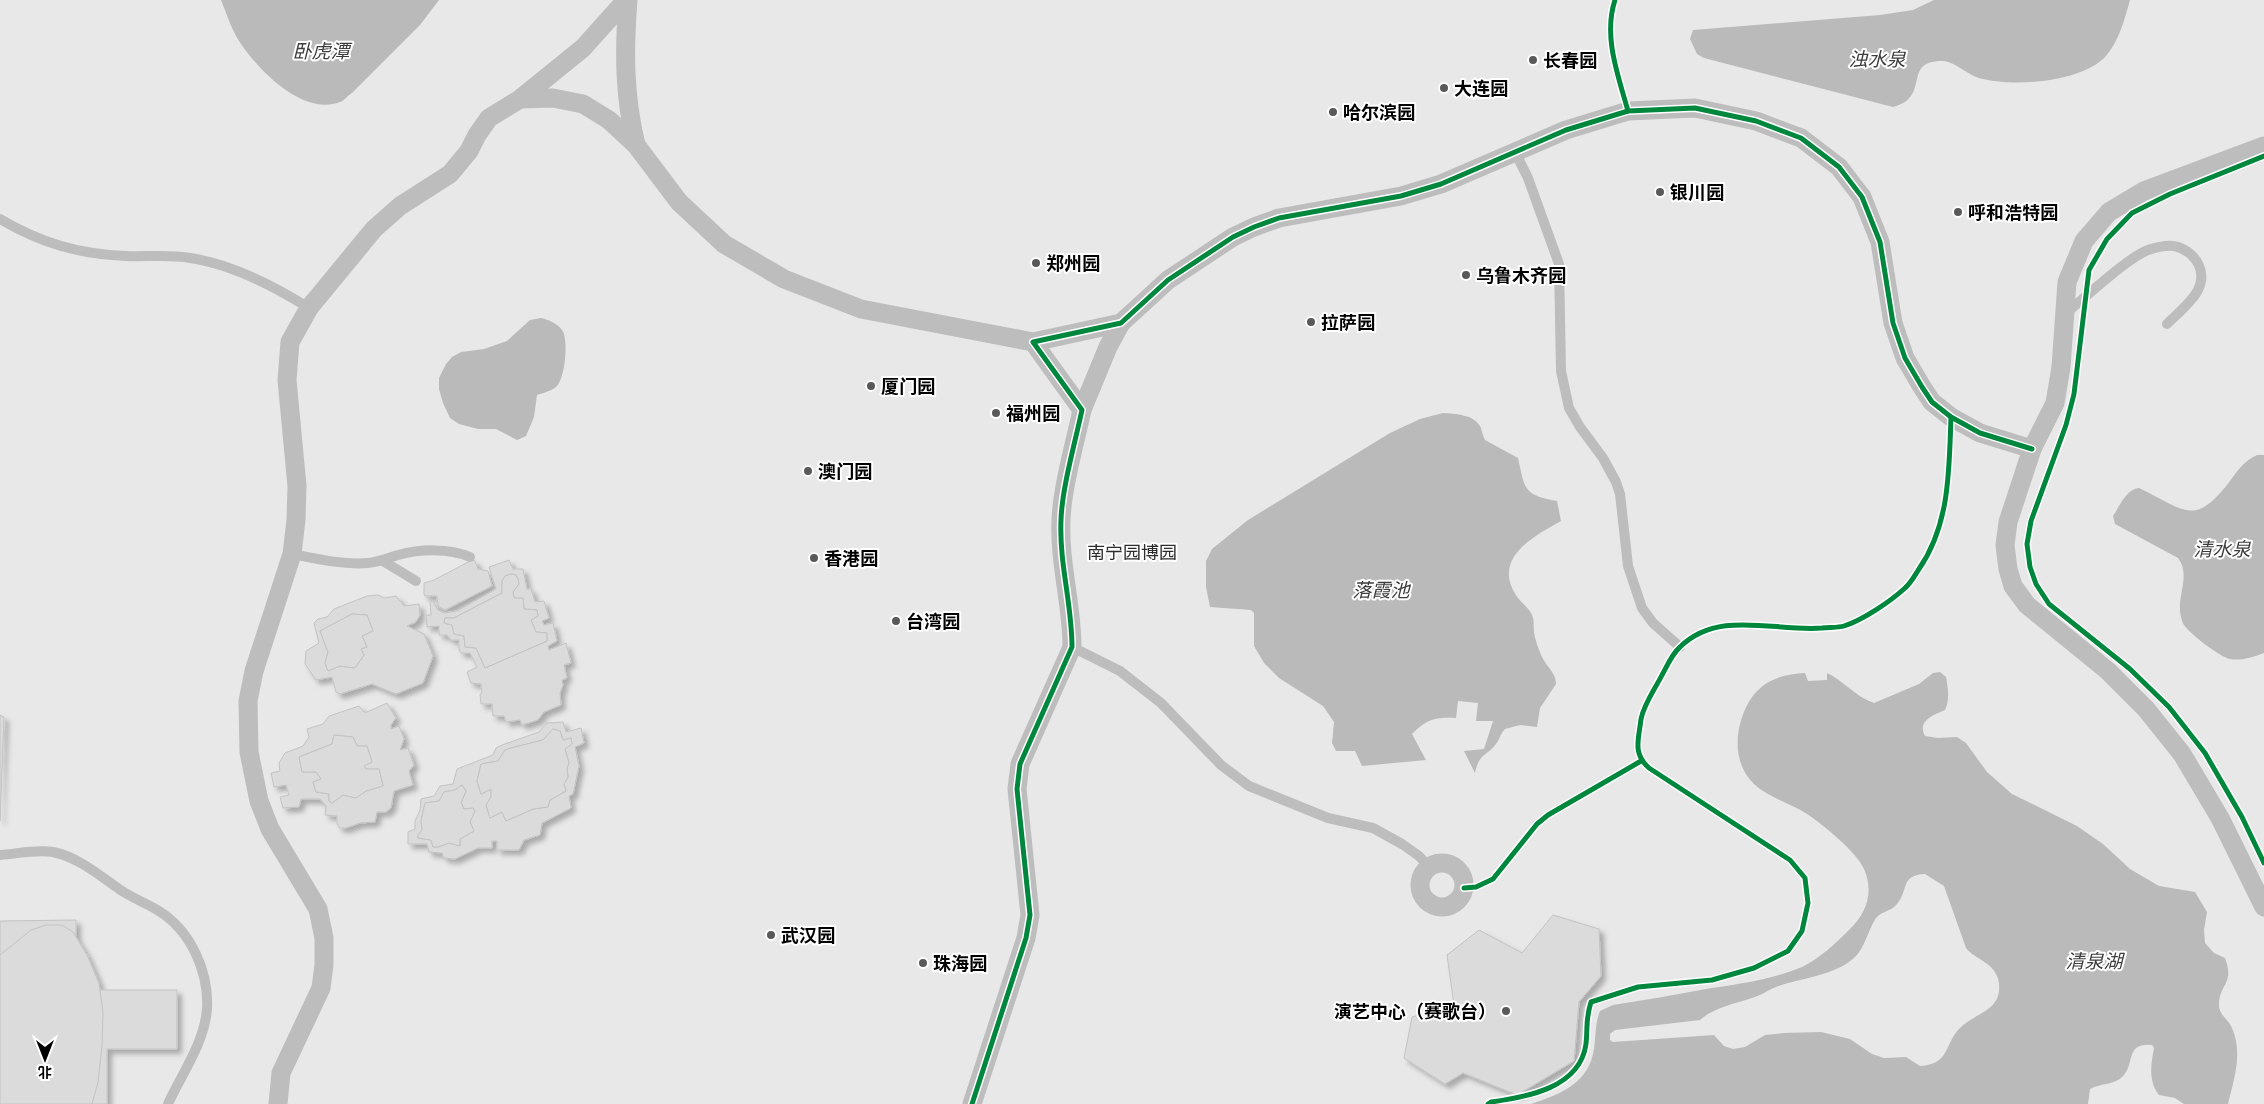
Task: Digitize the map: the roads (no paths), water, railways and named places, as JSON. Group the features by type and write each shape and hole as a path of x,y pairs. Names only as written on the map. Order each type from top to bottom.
{"street":[{"path":"278,1104 281,1073 321,988 324,965 324,938 318,910 270,830 259,801 249,752 248,700 254,671 292,554 296,486 287,363 290,342 309,308 374,229 400,206 450,174 469,151 489,118 520,99 583,48 627,0"},
{"path":"627,0 624,47 626,86 636,145"},
{"path":"520,99 553,98 582,104 609,120 636,145 680,202 718,238 784,279 861,309 1033,342 1120,323"},
{"path":"972,1104 1026,938 1030,915 1017,789 1020,764 1072,647 1072,628 1062,549 1061,518 1082,410 1120,323 1168,280 1233,237 1254,226 1280,218 1401,196 1433,187 1566,130 1628,111 1695,108 1747,119 1801,138 1839,167 1862,197 1880,242 1893,323 1905,358 1932,402 1951,417 1980,433 2032,449"},
{"path":"2264,146 2144,191 2109,212 2084,240 2067,282 2061,366 2055,403 2032,449 2008,522 2005,545 2008,569 2013,586 2026,605 2108,671 2146,709 2176,747 2220,818 2264,907"},
{"path":"1033,342 1082,410"}],"lane":[{"path":"1515,152 1528,178 1559,264 1561,371 1569,408 1603,458 1616,482 1620,494 1628,566 1642,608 1653,624 1680,647"},
{"path":"0,219 27,235 96,254 167,256 209,262 228,268 286,293 309,308"},
{"path":"2064,314 2132,260 2147,251 2162,247 2178,247 2191,255 2200,264 2202,280 2198,292 2168,324"},
{"path":"292,554 330,561 366,563 383,561 398,556 439,551 458,552 470,557"},
{"path":"383,561 416,581"},
{"path":"1072,647 1120,671 1161,704 1220,765 1249,786 1328,818 1373,828 1402,844 1419,856 1429,867"},
{"path":"0,854 53,852 79,862 124,892 160,912 178,926 198,957 206,983 206,1010 200,1043 168,1104"}],"water":[{"name":"卧虎潭","path":"221,0 439,0 420,25 352,93 342,101 325,105 310,102 294,95 266,74 236,36"},
{"name":"浊水泉","path":"1934,0 2130,0 2121,29 2111,50 2095,65 2081,72 2048,80 2013,82 1978,78 1946,61 1930,63 1923,67 1919,73 1911,96 1905,102 1893,107 1704,58 1697,54 1690,39 1693,30 1880,15 1913,10"},
{"path":"541,318 553,322 562,330 566,350 564,368 556,387 537,395 534,417 526,436 517,440 496,429 478,429 459,424 450,418 439,389 439,378 452,357 461,352 484,349 507,341 530,320"},
{"name":"落霞池","path":"1443,413 1470,417 1478,423 1485,440 1518,458 1527,489 1538,496 1557,501 1561,521 1539,534 1519,550 1509,570 1510,582 1516,595 1532,616 1537,645 1542,657 1555,677 1556,684 1540,708 1537,727 1520,725 1505,729 1496,744 1481,758 1475,773 1464,751 1484,749 1493,721 1476,721 1478,703 1458,701 1456,718 1432,720 1422,725 1412,734 1426,760 1362,766 1355,751 1336,751 1332,743 1334,722 1323,706 1279,678 1264,663 1254,646 1254,613 1251,610 1210,607 1206,587 1206,561 1212,549 1248,520 1390,433 1420,419"},
{"name":"清水泉","path":"2257,455 2264,455 2264,653 2243,659 2230,659 2206,645 2183,624 2180,603 2184,576 2178,558 2115,524 2113,516 2130,491 2139,488 2179,508 2198,510 2218,496 2242,466"},
{"name":"清泉湖","path":"1940,672 1946,677 1948,702 1945,710 1931,716 1925,722 1923,731 1925,736 1938,738 1957,737 1966,743 1987,772 2012,794 2077,826 2103,844 2130,869 2159,886 2195,892 2207,912 2204,930 2205,943 2214,953 2225,958 2228,967 2227,979 2221,992 2219,1009 2231,1025 2237,1047 2237,1056 2235,1076 2228,1104 2184,1104 2175,1098 2159,1095 2152,1078 2151,1066 2154,1048 2152,1045 2143,1045 2134,1050 2127,1071 2120,1079 2090,1089 2088,1104 1531,1104 1553,1096 1572,1086 1586,1071 1594,1049 1596,1025 1600,1011 1613,1005 1754,981 1802,967 1833,945 1860,917 1867,902 1868,886 1864,869 1860,862 1838,839 1813,819 1760,789 1746,775 1738,753 1739,729 1746,707 1757,691 1769,682 1783,676 1805,673 1808,681 1827,680 1827,673 1861,697 1874,703 1919,684 1933,673","holes":["1925,874 1944,886 1966,948 1994,970 1999,983 1999,993 1992,1006 1959,1029 1942,1058 1937,1062 1920,1066 1906,1057 1884,1058 1872,1054 1850,1039 1821,1032 1765,1035 1745,1047 1733,1049 1724,1046 1714,1035 1613,1042 1610,1040 1610,1034 1615,1030 1700,1020 1718,1009 1755,997 1776,987 1837,969 1858,954 1876,918 1897,904 1901,899 1908,880 1917,875"]}],"place":[{"name":"长春园","path":"1533,60"},
{"name":"大连园","path":"1444,88"},
{"name":"哈尔滨园","path":"1333,112"},
{"name":"银川园","path":"1660,192"},
{"name":"呼和浩特园","path":"1958,212"},
{"name":"郑州园","path":"1036,263"},
{"name":"乌鲁木齐园","path":"1466,275"},
{"name":"拉萨园","path":"1311,322"},
{"name":"厦门园","path":"871,386"},
{"name":"福州园","path":"996,413"},
{"name":"澳门园","path":"808,471"},
{"name":"香港园","path":"814,558"},
{"name":"台湾园","path":"896,621"},
{"name":"武汉园","path":"771,935"},
{"name":"珠海园","path":"923,963"},
{"name":"演艺中心（赛歌台）","path":"1506,1011"}],"park label":[{"name":"南宁园博园","path":"1132,552"}]}
